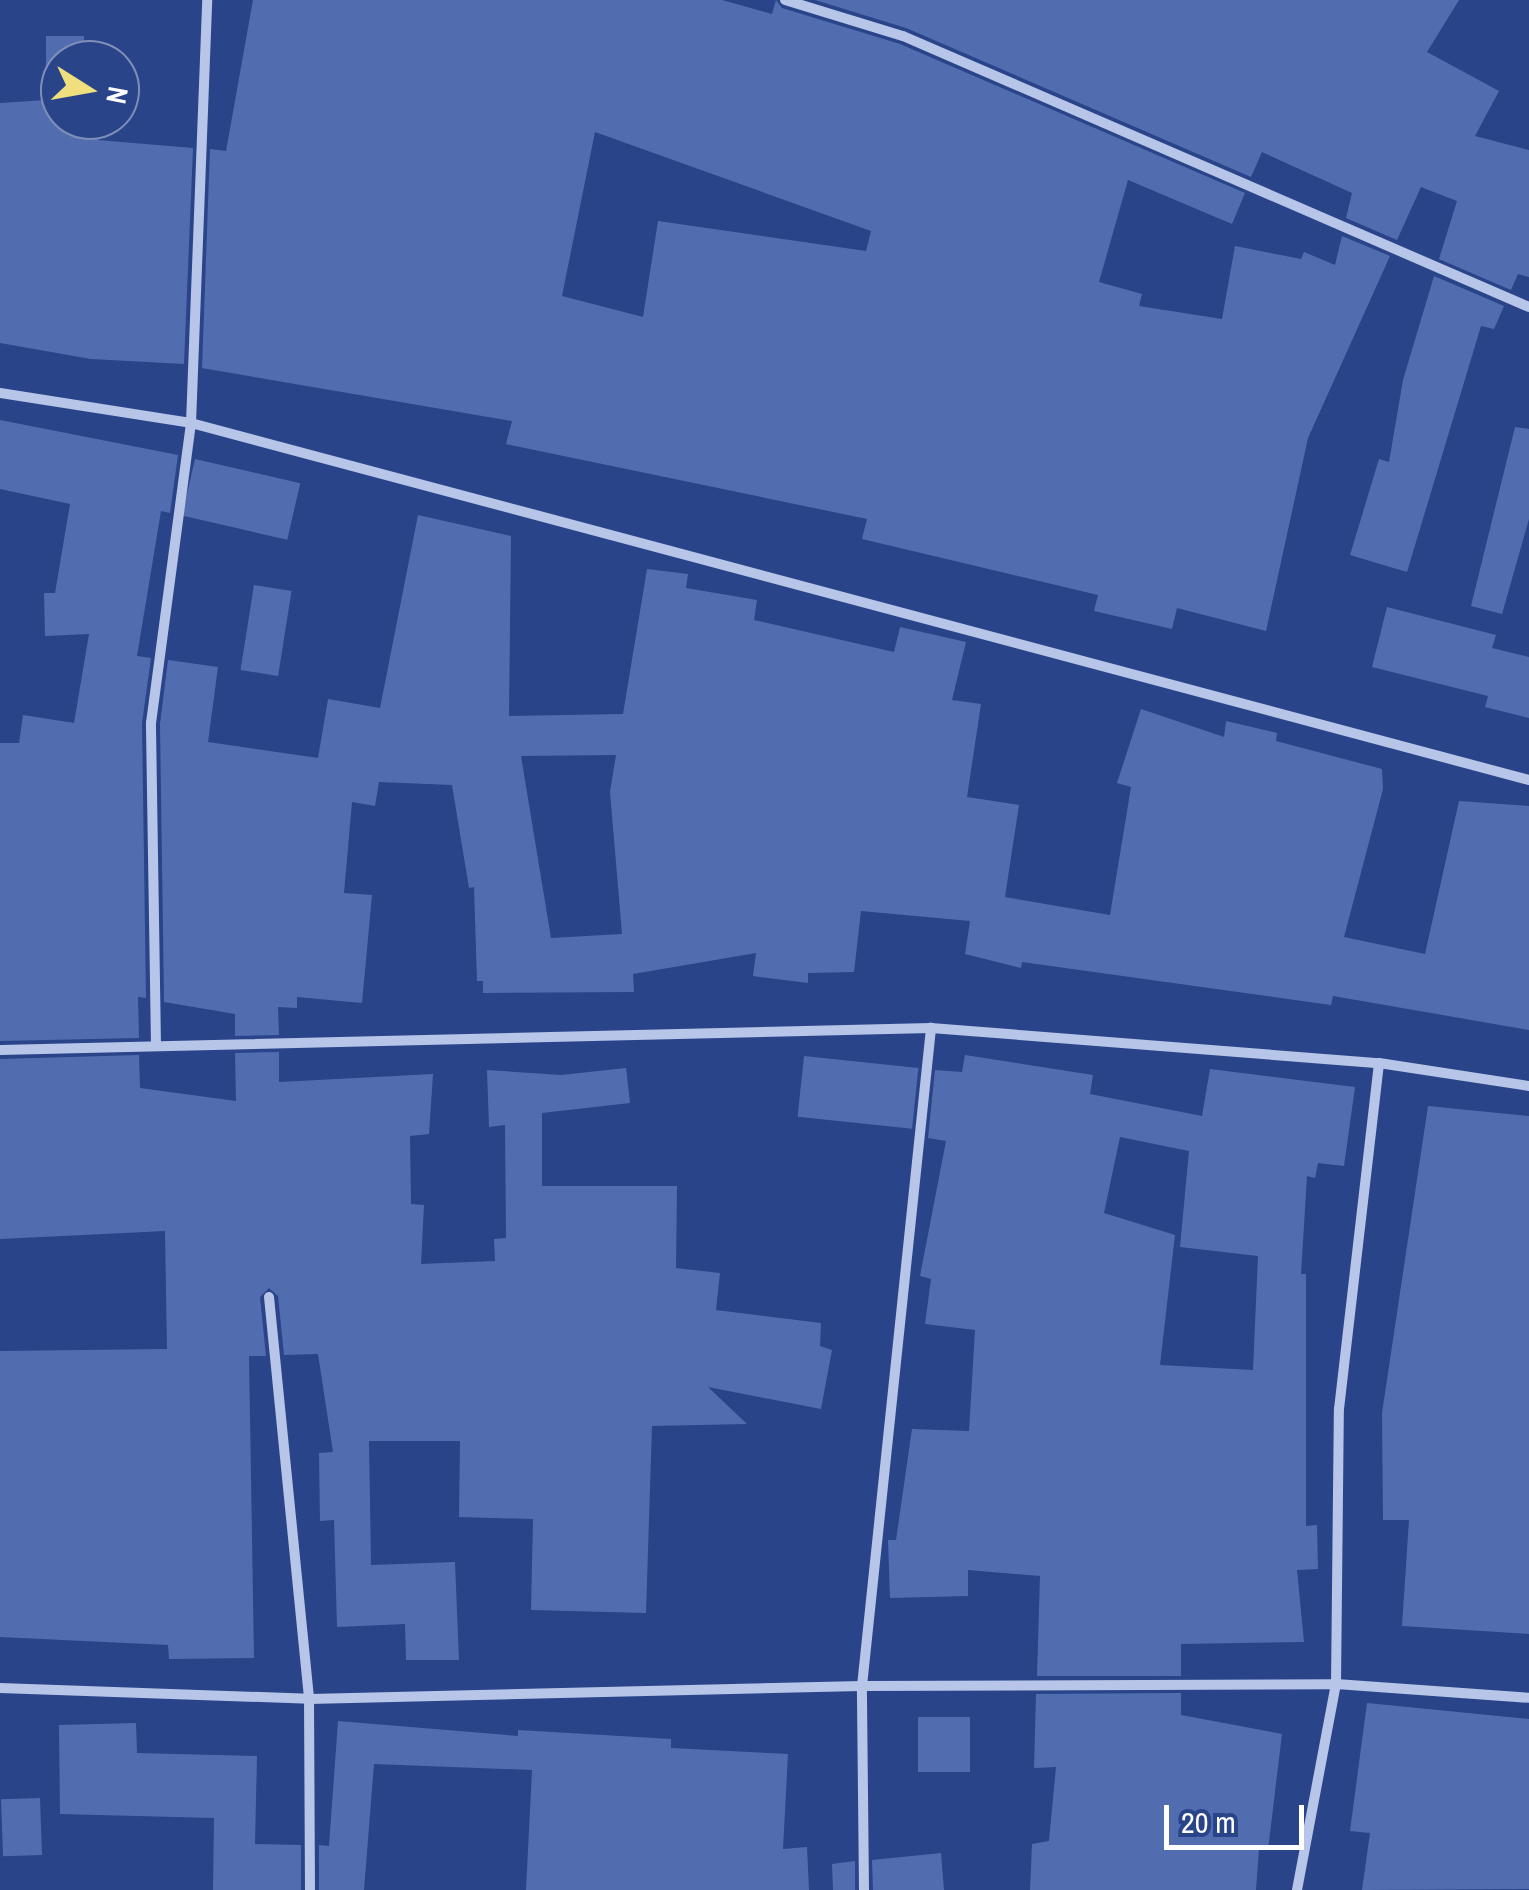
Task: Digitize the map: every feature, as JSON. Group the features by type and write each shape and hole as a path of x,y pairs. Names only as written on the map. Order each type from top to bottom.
{"street":[{"path":"156,1046 151,723 192,423 207,0"},
{"path":"785,0 903,36 1529,307"},
{"path":"0,394 192,423 1529,780"},
{"path":"864,1890 862,1686 931,1028"},
{"path":"0,1050 931,1028 1380,1063 1529,1086"},
{"path":"1297,1890 1336,1684 1339,1409 1380,1063"},
{"path":"269,1297 310,1699 310,1890"},
{"path":"0,1688 310,1699 862,1686 1336,1684 1529,1698"}],"building":[{"path":"253,0 722,0 772,14 776,0 782,8 900,44 1245,193 1232,224 1128,180 1099,282 1142,294 1139,306 1222,319 1235,246 1301,259 1304,252 1335,265 1342,236 1390,256 1308,438 1266,631 1177,608 1172,629 1094,611 1098,595 862,539 867,519 506,444 512,421 202,368 210,149 226,151","holes":["595,132 871,231 866,251 658,221 643,317 562,296"]},
{"path":"815,0 1459,0 1427,52 1499,91 1475,136 1529,150 1529,277 1518,274 1511,290 1439,259 1457,201 1421,187 1397,240 1346,218 1352,193 1262,152 1251,177 906,28"},
{"path":"46,36 84,36 84,40 46,40"},
{"path":"40,100 40,140 98,140 193,148 184,364 91,359 0,343 0,103"},
{"path":"1434,276 1504,306 1494,329 1481,326 1407,572 1350,555 1379,459 1389,462 1403,380"},
{"path":"0,420 178,455 170,513 161,511 137,656 151,658 142,723 146,998 138,997 139,1038 0,1041 0,743 19,743 23,715 74,723 89,634 45,636 44,593 55,593 70,504 0,489"},
{"path":"1515,427 1529,429 1529,519 1502,614 1471,606"},
{"path":"195,459 300,483 287,540 182,516"},
{"path":"418,515 511,536 509,716 623,714 647,569 688,574 686,588 757,600 754,620 894,652 900,627 966,642 952,700 981,704 967,797 1019,805 1005,897 1110,915 1131,787 1117,783 1141,709 1224,737 1226,721 1277,733 1276,741 1382,769 1383,789 1344,937 1425,954 1459,801 1529,806 1529,1030 1333,996 1331,1005 1022,962 1021,968 965,954 970,921 861,911 854,972 808,973 808,983 753,976 756,953 633,974 634,992 483,993 483,981 477,981 474,887 469,888 452,785 379,782 375,806 352,802 344,893 372,895 362,1003 297,997 297,1008 278,1007 279,1035 235,1036 235,1014 164,1002 160,724 168,660 218,667 208,742 318,758 328,699 380,708","holes":["616,755 610,792 622,934 551,938 521,756"]},
{"path":"254,585 292,591 278,676 241,670"},
{"path":"1387,607 1496,635 1492,648 1529,657 1529,718 1485,707 1488,696 1372,667"},
{"path":"279,1052 279,1082 433,1074 429,1134 410,1136 411,1204 424,1205 421,1264 495,1261 494,1239 506,1238 505,1125 489,1127 487,1070 561,1075 626,1068 630,1103 542,1113 542,1186 677,1186 676,1268 720,1273 716,1310 821,1323 820,1346 832,1350 821,1409 708,1387 747,1424 652,1426 646,1613 531,1610 533,1519 459,1517 460,1441 369,1441 371,1565 455,1562 459,1660 406,1660 405,1624 337,1627 334,1520 320,1521 319,1453 333,1452 318,1354 284,1355 278,1296 269,1288 260,1297 266,1356 249,1356 254,1658 169,1659 168,1645 0,1637 0,1351 167,1349 165,1231 0,1239 0,1059 139,1055 140,1088 236,1101 235,1053"},
{"path":"965,1055 1093,1075 1090,1094 1202,1116 1210,1069 1355,1087 1344,1166 1318,1163 1315,1178 1307,1176 1301,1274 1306,1274 1306,1526 1317,1525 1318,1569 1297,1570 1304,1642 1181,1644 1181,1676 1037,1676 1040,1576 968,1570 968,1596 890,1598 888,1540 896,1540 912,1429 969,1431 975,1330 925,1324 931,1279 920,1276 946,1141 928,1138 935,1070 962,1072","holes":["1120,1137 1189,1151 1180,1247 1258,1256 1253,1370 1160,1365 1175,1235 1104,1213"]},
{"path":"804,1056 918,1068 912,1129 798,1117"},
{"path":"1428,1106 1529,1116 1529,1634 1402,1626 1409,1520 1383,1520 1382,1413"},
{"path":"1181,1693 1181,1715 1282,1734 1268,1850 1259,1849 1256,1890 1030,1890 1032,1844 1049,1841 1056,1767 1034,1768 1036,1694"},
{"path":"1367,1703 1529,1719 1529,1889 1362,1890 1370,1833 1350,1831"},
{"path":"918,1717 970,1717 970,1772 918,1772"},
{"path":"338,1721 518,1736 518,1730 671,1739 671,1748 788,1754 783,1849 807,1847 809,1890 526,1890 532,1770 374,1764 364,1890 319,1890 319,1845 329,1846"},
{"path":"136,1723 137,1753 257,1756 255,1844 301,1845 301,1890 213,1890 214,1818 60,1814 59,1725"},
{"path":"40,1798 42,1855 3,1856 1,1799"},
{"path":"941,1853 944,1890 873,1890 872,1860"},
{"path":"855,1861 855,1890 833,1890 832,1864"}]}
